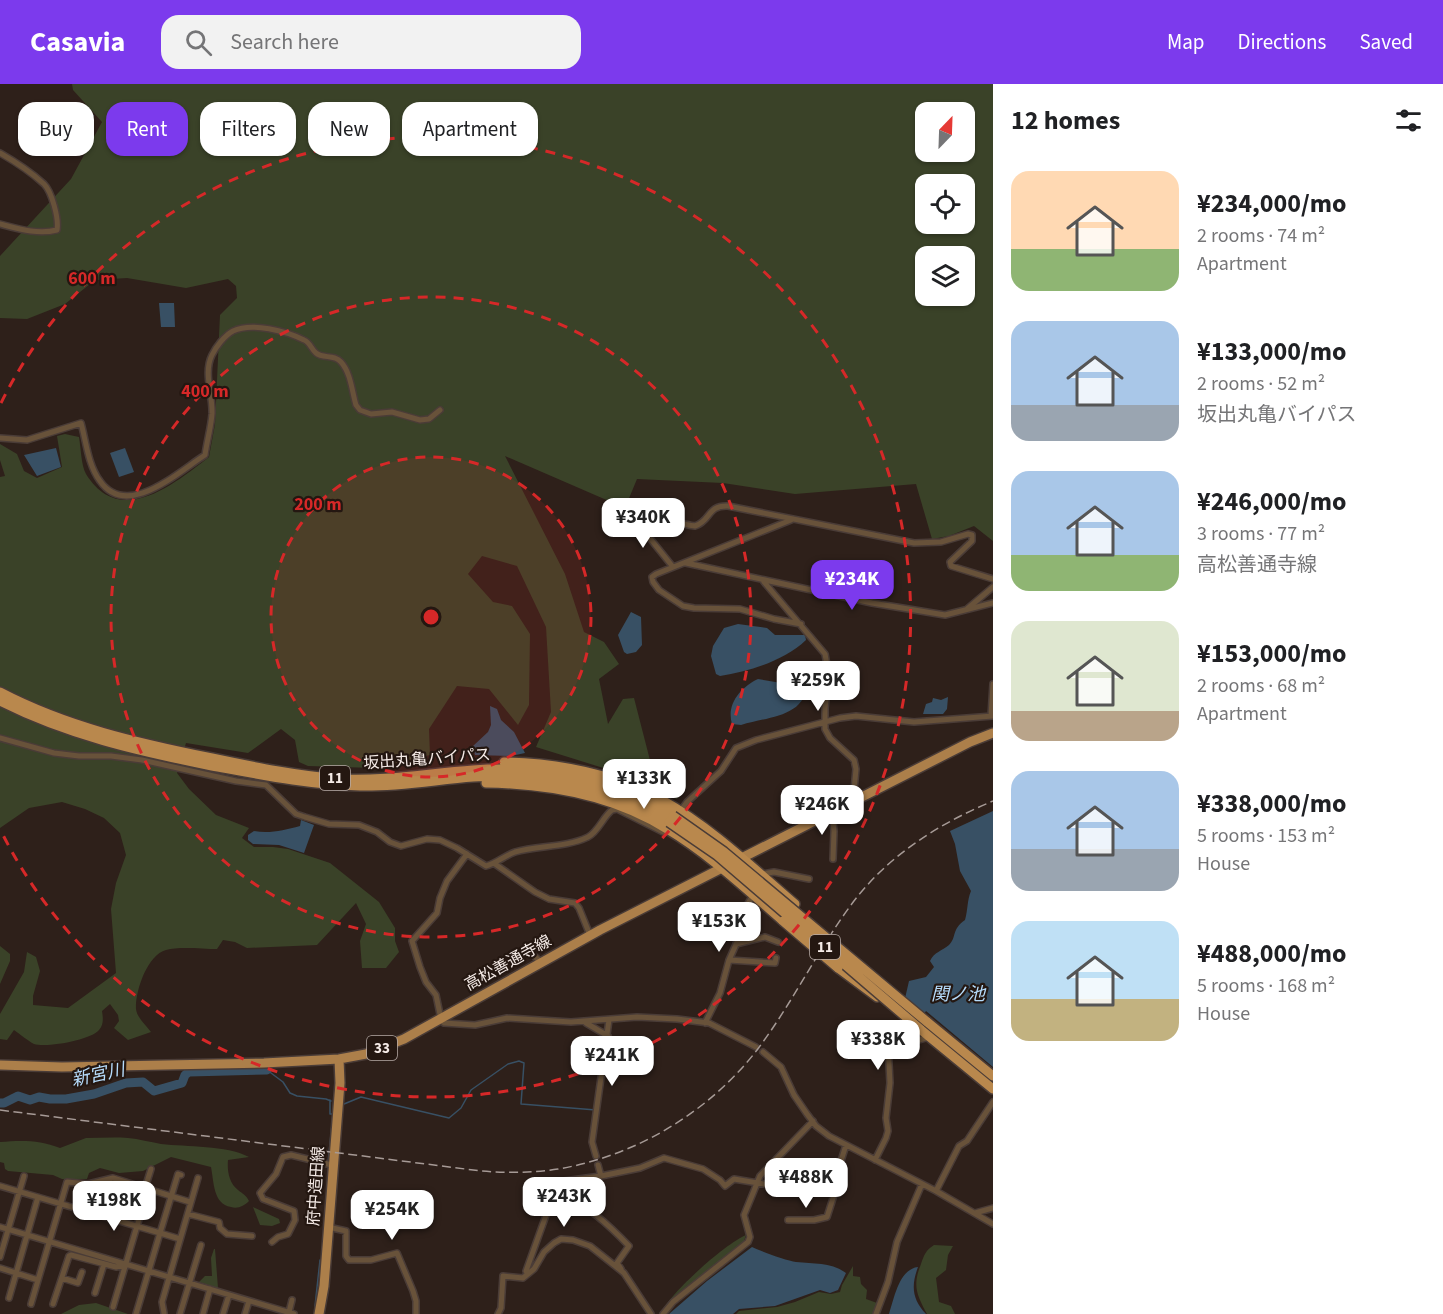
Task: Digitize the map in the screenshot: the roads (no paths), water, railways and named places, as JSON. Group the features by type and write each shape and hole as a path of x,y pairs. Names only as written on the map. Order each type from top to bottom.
{"highway":[{"name":"坂出丸亀バイパス","path":"0,692 38,711 144,752 313,776 362,779 507,768 559,773 598,782 630,794 700,834 732,864"},
{"name":"坂出丸亀バイパス","path":"0,701 81,735 144,752 284,779 351,786 395,785 475,777 507,776 541,779 596,790 673,819"},
{"name":"11","path":"673,819 732,864 923,1025"},
{"name":"11","path":"732,864 760,874 795,904 923,1025 929,1037 993,1089"},
{"name":"11","path":"732,864 753,895 838,968 923,1025 993,1076"}],"main road":[{"name":"高松善通寺線","path":"0,1065 74,1067 264,1063 339,1059 385,1047 404,1040 590,936 970,742 993,733"},
{"name":"府中造田線","path":"319,1314 340,1083 339,1059"}],"street":[{"path":"0,153 44,184 56,211 58,223 57,230 48,232 0,224"},
{"path":"0,438 27,440 81,423 95,473 108,490 127,496 148,493 205,455 212,416 208,364 212,354 224,338 238,329 274,329 305,340 316,353 339,360 350,382 356,405 365,412 392,412 420,420 429,419 440,410"},
{"path":"673,567 640,526 640,522 644,520 699,526 714,508 720,506 915,543 941,542 968,534 972,535 972,541 951,562 951,566 993,579"},
{"path":"792,519 656,574 652,577 652,582 683,606 740,609 801,624"},
{"path":"685,563 872,603 945,615 993,603"},
{"path":"763,581 825,654 829,676 824,722 830,738 854,760 856,769 853,802"},
{"path":"965,610 993,587"},
{"path":"0,738 54,753 79,756 111,756 144,752 236,782 266,785 296,814 329,824 359,825 401,846 435,839 486,866 495,864 501,858 516,852 558,845 590,836 612,810 617,809 666,832 687,802 721,771 736,748 779,733 856,716 914,722 992,716 993,684"},
{"path":"832,813 833,859"},
{"path":"467,854 447,881 437,913 412,941 426,982 436,995 444,1023 475,1025 516,1018 584,1022 637,1017 705,1023 756,1047"},
{"path":"495,864 542,896 574,903 579,908 590,936"},
{"path":"760,874 774,872 809,879"},
{"path":"705,1023 720,993 736,944 740,917 753,895"},
{"path":"736,944 765,936 778,942"},
{"path":"526,949 541,962"},
{"path":"729,960 776,963 776,957"},
{"path":"596,1156 592,1142 609,1020"},
{"path":"584,1022 608,1036"},
{"path":"875,1160 888,1131 886,1118 890,1083 888,1045 890,1041 909,1043 929,1037"},
{"path":"763,1052 781,1067 794,1095 813,1121 829,1136 936,1191 993,1224"},
{"path":"936,1191 959,1146 967,1141 993,1102"},
{"path":"663,1314 673,1302 748,1242 750,1237 744,1215 760,1176 813,1121"},
{"path":"788,1220 814,1220 827,1217 846,1145"},
{"path":"272,1242 288,1234 294,1220 294,1211 262,1199 260,1193 276,1174 283,1156 291,1155 332,1165"},
{"path":"528,1274 526,1271 549,1207 564,1181 640,1168 664,1158 703,1169 725,1186 734,1179 776,1186 824,1189 834,1195"},
{"path":"598,1165 601,1176"},
{"path":"113,1307 137,1227 150,1169"},
{"path":"136,1314 178,1174 181,1175"},
{"path":"0,1257 24,1176"},
{"path":"164,1313 162,1302 198,1178"},
{"path":"31,1304 67,1182 88,1184 113,1179 190,1202"},
{"path":"827,1192 835,1180"},
{"path":"876,1314 893,1264 897,1242 922,1184"},
{"path":"0,1186 180,1239"},
{"path":"558,1192 579,1201 629,1246 617,1263 651,1314"},
{"path":"9,1298 38,1197"},
{"path":"975,1213 993,1208"},
{"path":"188,1214 219,1222 220,1228 227,1234 252,1236"},
{"path":"0,1227 288,1313 292,1300"},
{"path":"328,1227 346,1231 346,1256 349,1260 378,1259 397,1253 413,1291 416,1314"},
{"path":"498,1314 501,1308 503,1275 523,1278 554,1243 569,1239 590,1246 624,1273"},
{"path":"180,1314 201,1245"},
{"path":"53,1304 69,1256 116,1267 126,1264"},
{"path":"95,1293 104,1264"},
{"path":"0,1268 38,1280"},
{"path":"62,1278 78,1283 82,1272"},
{"path":"203,1314 210,1289"},
{"path":"223,1314 229,1295"},
{"path":"245,1314 249,1301"}],"water":[{"path":"159,303 174,303 175,327 161,327"},
{"path":"56,448 61,467 37,476 24,455"},
{"path":"125,448 134,472 119,477 110,453"},
{"path":"631,612 641,617 642,645 636,652 627,654 624,652 618,635"},
{"path":"738,624 767,628 775,635 805,635 806,640 788,654 766,664 720,676 716,674 711,656 713,646 724,628"},
{"path":"801,675 807,677 806,690 802,700 795,707 775,716 741,725 732,724 733,703 741,691 752,682 758,679 781,683"},
{"path":"948,697 947,709 943,714 923,714 926,704 932,702 933,698 941,700"},
{"path":"490,706 497,709 501,720 514,732 525,753 511,756 475,755 473,746 488,732 491,725"},
{"name":"関ノ池","path":"993,811 993,1067 926,1011 907,1040 901,1042 894,1038 909,981 926,977 934,967 930,961 932,958 949,945 956,930 965,920 971,891 960,871 950,831"},
{"path":"301,820 314,825 304,853 279,845 253,844 248,840 248,835 254,831 271,832 288,829 300,826"},
{"path":"752,1247 786,1260 828,1265 846,1273 838,1290 830,1293 820,1290 775,1306 739,1309 733,1314 669,1314 707,1281"},
{"path":"918,1267 914,1280 915,1298 926,1314 889,1314 902,1279 906,1273"}],"waterway":[{"path":"344,1104 361,1097 449,1118 461,1108 471,1090 508,1064 519,1061 524,1063 521,1104 596,1110"},
{"path":"267,1070 283,1082 290,1093 331,1101"},
{"name":"新宮川","path":"0,1103 18,1096 30,1100 39,1097 66,1099 94,1094 126,1083 143,1082 154,1091 182,1083 189,1072 267,1070"},
{"path":"328,1163 333,1114 330,1114 330,1100"},
{"path":"315,1306 320,1260"}],"railway":[{"path":"0,1110 481,1171 539,1171 587,1163 643,1142 669,1128 717,1093 738,1072 770,1032 827,941 865,887 915,843 953,820 993,801"}]}
